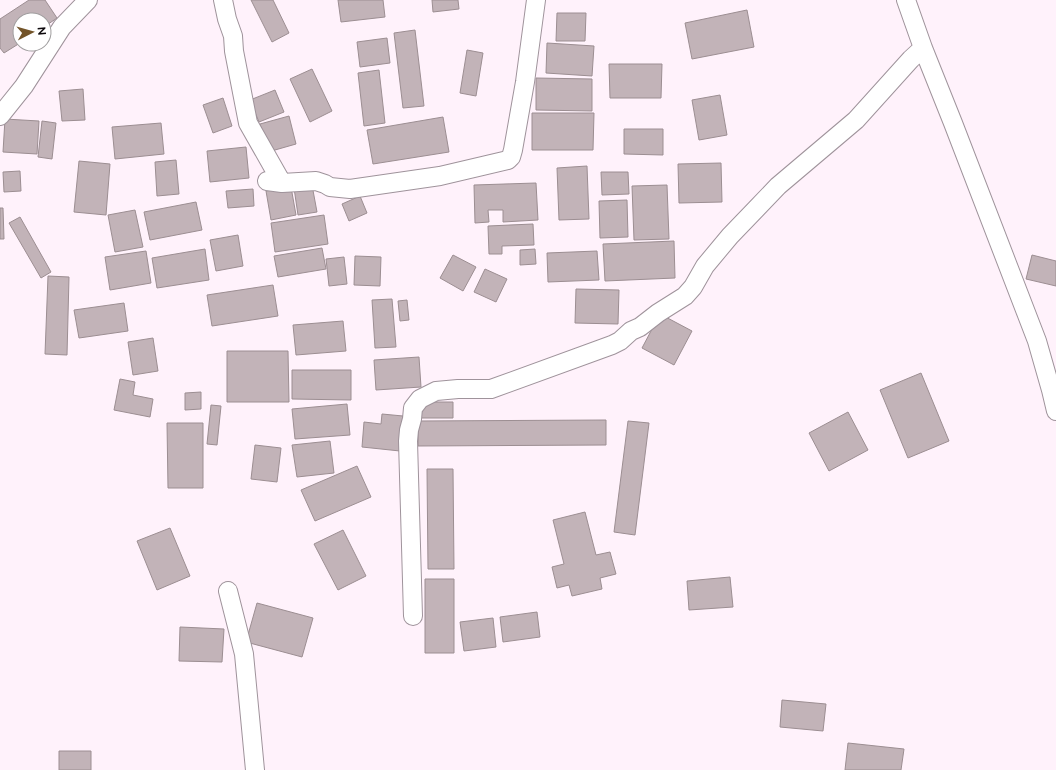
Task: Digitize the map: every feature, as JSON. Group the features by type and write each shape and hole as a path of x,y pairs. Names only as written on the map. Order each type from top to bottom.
{"street":[{"path":"0,116 24,86 62,27 88,0"},
{"path":"224,0 227,19 233,36 234,51 248,123 275,182 316,181 338,189 350,189 440,176 508,160 511,157 513,150 536,0"},
{"path":"906,0 923,48 1034,334 1052,390 1056,411"},
{"path":"413,616 408,441 413,408 420,399 436,391 491,389 600,349 620,341 631,331 640,327 658,313 685,296 693,287 705,266 730,236 778,186 856,120 911,58 923,48"},
{"path":"228,591 244,654 251,715 255,770"}],"building":[{"path":"29,0 45,0 57,18 52,21 52,12 12,12 12,48 4,53 0,48 0,19"},
{"path":"251,0 273,0 289,33 272,42"},
{"path":"338,0 383,0 385,17 341,22"},
{"path":"432,0 458,0 459,9 433,12"},
{"path":"747,10 754,47 692,59 685,23"},
{"path":"557,13 586,13 585,41 556,41"},
{"path":"415,30 424,106 403,108 394,33"},
{"path":"387,38 390,63 360,67 357,42"},
{"path":"547,43 594,46 592,76 546,73"},
{"path":"467,50 483,53 476,96 460,93"},
{"path":"609,64 662,64 661,98 610,98"},
{"path":"312,69 332,111 310,122 290,79"},
{"path":"379,70 385,123 364,126 358,73"},
{"path":"536,78 592,79 592,111 536,110"},
{"path":"83,89 85,120 62,121 59,91"},
{"path":"275,90 284,112 259,122 250,100"},
{"path":"720,95 727,135 699,140 692,100"},
{"path":"223,98 232,126 213,133 203,105"},
{"path":"532,113 594,113 593,150 532,150"},
{"path":"289,116 296,144 268,152 260,124"},
{"path":"443,117 449,152 373,164 367,130"},
{"path":"5,119 39,121 37,154 3,152"},
{"path":"42,121 56,123 52,159 38,157"},
{"path":"161,123 164,154 115,159 112,127"},
{"path":"624,129 663,129 663,155 624,154"},
{"path":"246,147 249,178 210,182 207,151"},
{"path":"176,160 179,194 157,196 155,162"},
{"path":"79,161 110,164 106,215 74,212"},
{"path":"721,163 722,202 679,203 678,164"},
{"path":"587,166 589,219 559,220 557,168"},
{"path":"20,171 21,191 4,192 3,172"},
{"path":"601,172 628,172 629,194 602,195"},
{"path":"536,183 538,220 503,222 503,210 488,210 489,222 475,223 474,185"},
{"path":"312,185 317,212 298,215 294,188"},
{"path":"667,185 669,239 634,240 632,186"},
{"path":"291,187 296,215 271,220 266,191"},
{"path":"253,189 254,206 228,208 226,191"},
{"path":"360,196 367,213 349,221 342,204"},
{"path":"627,200 628,237 600,238 599,201"},
{"path":"196,202 202,230 150,240 144,212"},
{"path":"0,208 3,208 4,239 0,239"},
{"path":"135,210 143,247 115,252 108,215"},
{"path":"324,215 328,244 275,252 271,223"},
{"path":"20,217 51,272 41,278 9,223"},
{"path":"533,224 534,245 502,246 502,254 489,254 488,226"},
{"path":"238,235 243,266 216,271 210,240"},
{"path":"674,241 675,278 605,281 603,244"},
{"path":"322,248 326,269 278,277 274,256"},
{"path":"205,249 209,280 157,288 152,258"},
{"path":"535,249 536,264 520,265 520,250"},
{"path":"146,251 151,283 110,290 105,257"},
{"path":"597,251 599,280 548,282 547,253"},
{"path":"453,255 476,267 463,291 440,278"},
{"path":"1032,255 1056,261 1056,286 1026,279"},
{"path":"355,256 381,257 380,286 354,285"},
{"path":"344,257 347,284 329,286 326,259"},
{"path":"485,269 507,279 496,302 474,292"},
{"path":"48,276 69,277 67,355 45,354"},
{"path":"273,285 278,316 212,326 207,295"},
{"path":"576,289 619,290 618,324 575,323"},
{"path":"392,299 396,347 375,348 372,300"},
{"path":"407,300 409,320 400,321 398,301"},
{"path":"124,303 128,331 79,338 74,310"},
{"path":"660,314 692,331 674,365 642,348"},
{"path":"343,321 346,351 296,355 293,325"},
{"path":"153,338 158,371 133,375 128,342"},
{"path":"227,351 288,351 289,402 227,402"},
{"path":"419,357 421,387 376,390 374,360"},
{"path":"292,370 351,370 351,400 292,399"},
{"path":"921,373 949,441 908,458 880,390"},
{"path":"120,379 135,382 133,395 153,399 150,417 114,410"},
{"path":"201,392 201,409 185,410 185,393"},
{"path":"418,402 453,402 453,418 418,418"},
{"path":"347,404 350,435 295,439 292,409"},
{"path":"211,405 221,406 217,445 207,444"},
{"path":"848,412 868,450 829,471 809,433"},
{"path":"382,414 403,416 400,451 362,447 364,422 381,424"},
{"path":"606,420 606,445 418,446 418,421"},
{"path":"628,421 649,423 635,535 614,532"},
{"path":"167,423 203,423 203,488 168,488"},
{"path":"330,441 334,473 297,477 292,445"},
{"path":"255,445 281,448 277,482 251,479"},
{"path":"357,466 371,497 315,521 301,490"},
{"path":"427,469 453,469 454,569 428,569"},
{"path":"585,512 596,555 610,552 616,574 600,578 602,589 572,596 569,585 557,588 552,567 564,564 553,520"},
{"path":"170,528 190,576 157,590 137,541"},
{"path":"343,530 366,576 338,590 314,544"},
{"path":"730,577 733,607 689,610 687,581"},
{"path":"425,579 454,579 454,653 425,653"},
{"path":"257,603 313,618 302,657 246,642"},
{"path":"537,612 540,637 503,642 500,617"},
{"path":"493,618 496,647 464,651 460,622"},
{"path":"180,627 224,629 222,662 179,661"},
{"path":"782,700 826,704 823,731 780,727"},
{"path":"848,743 904,749 901,770 845,770"},
{"path":"59,751 91,751 91,770 59,770"}]}
